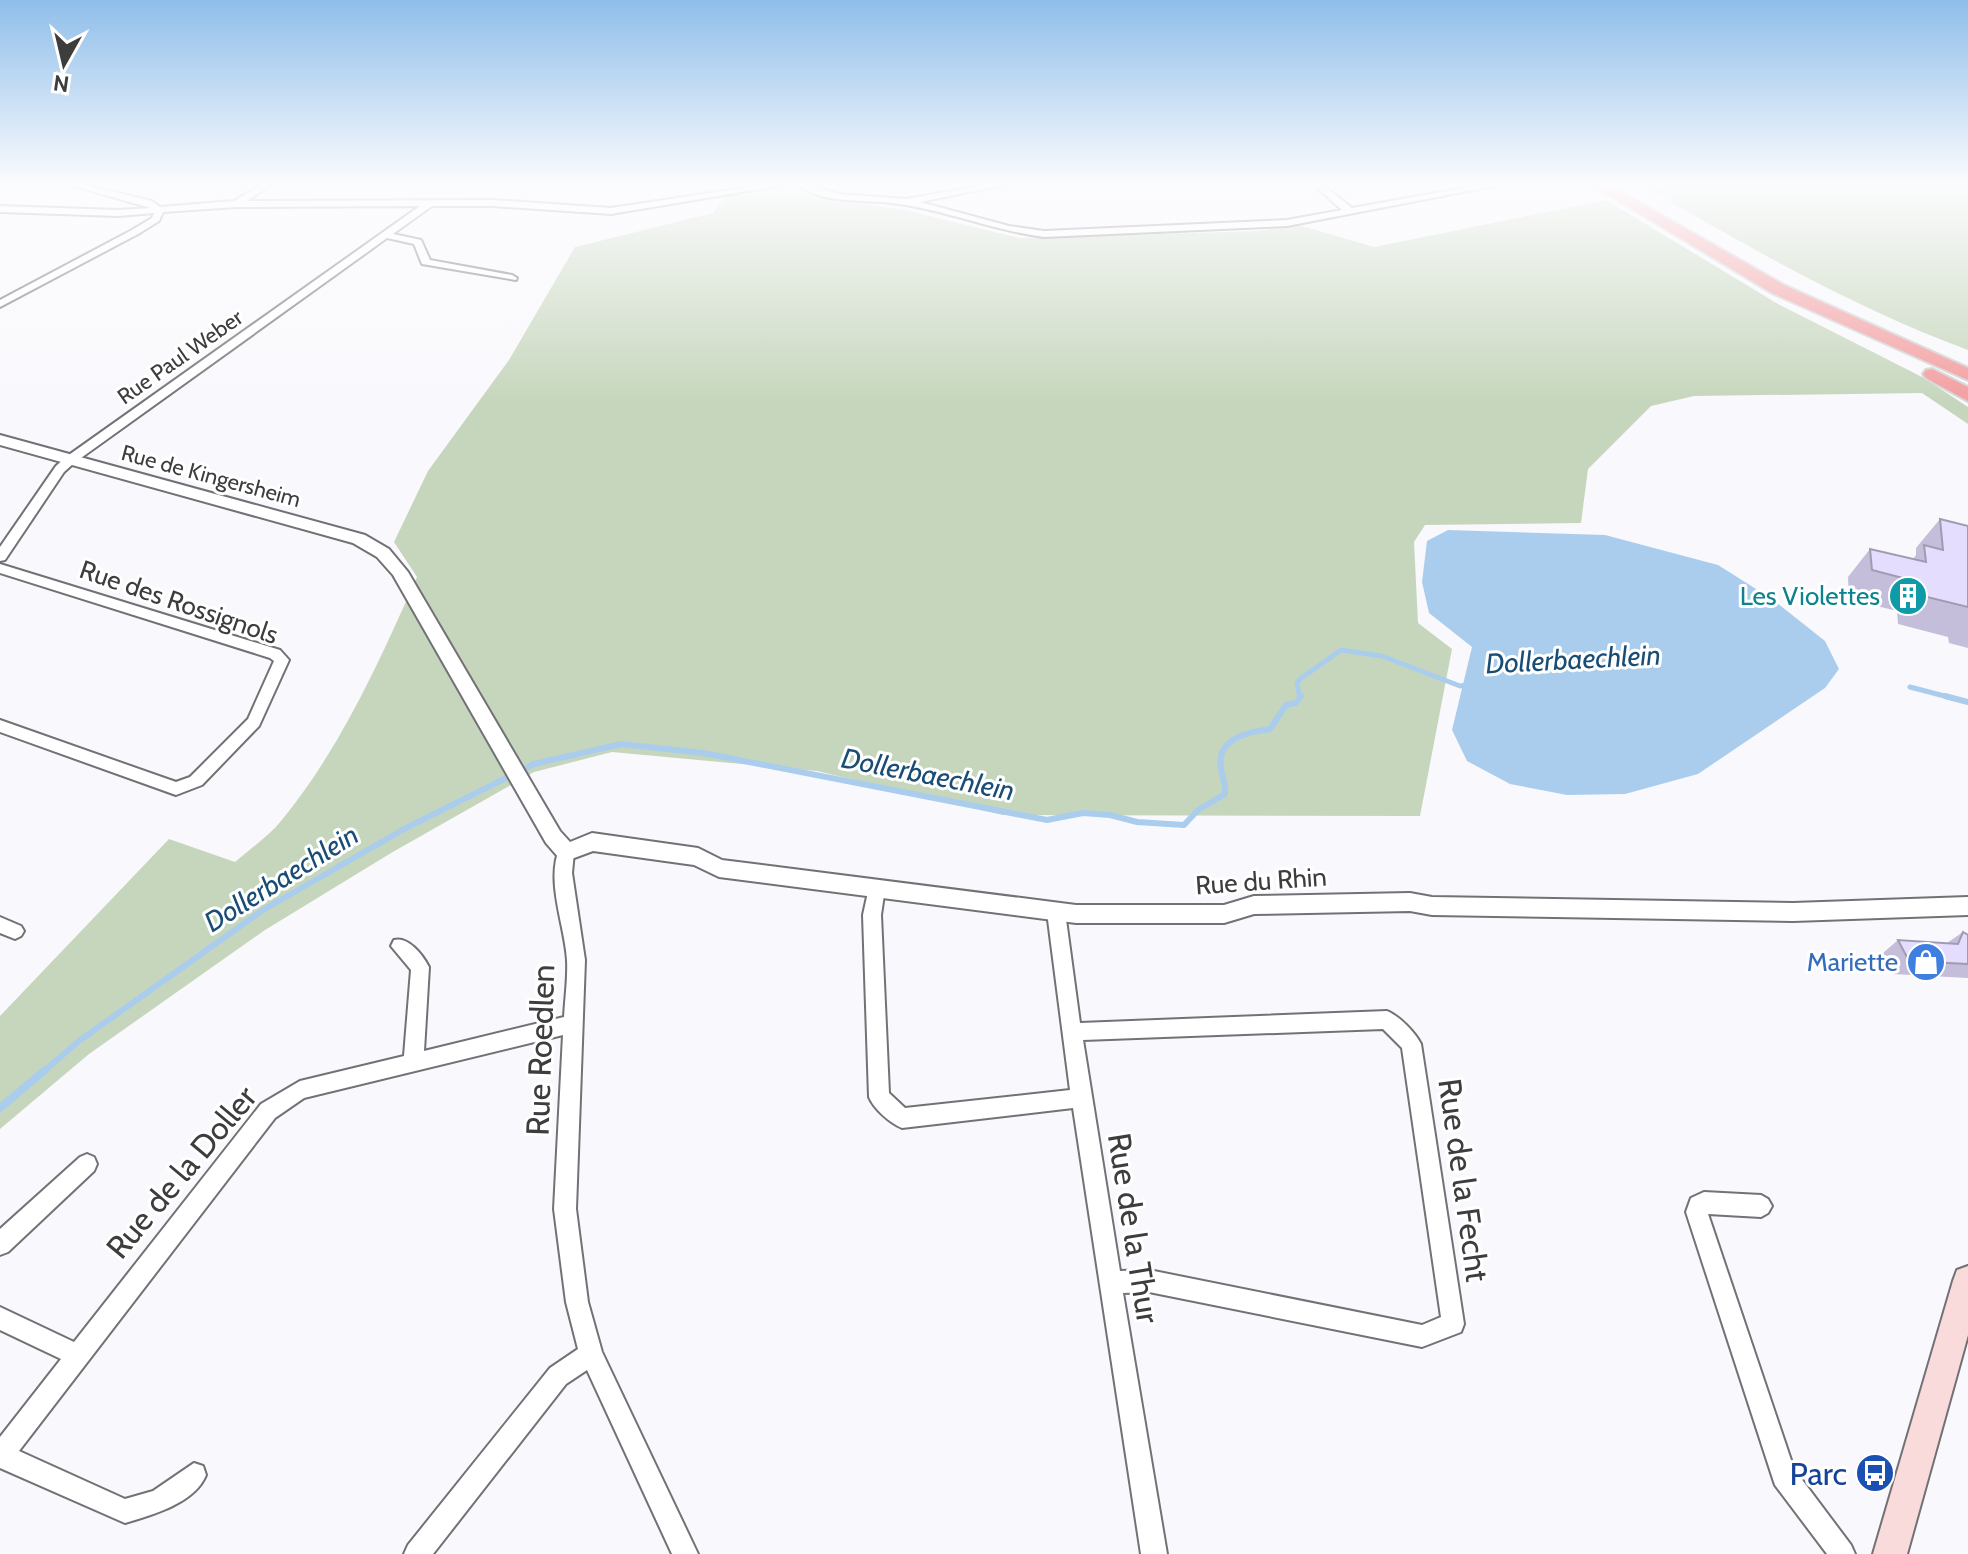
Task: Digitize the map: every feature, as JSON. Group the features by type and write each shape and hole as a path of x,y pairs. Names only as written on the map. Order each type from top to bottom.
{"highway":[{"path":"1724,258 1968,395"},
{"path":"1753,258 1799,284 1968,360"},
{"path":"1778,289 1968,375"}],"main road":[{"path":"1890,1554 1968,1281"}],"street":[{"path":"0,304 87,258"},
{"name":"Rue Paul Weber","path":"0,557 60,469 70,460 353,258"},
{"path":"424,258 426,262 512,278"},
{"name":"Rue de Kingersheim","path":"0,440 359,539 383,553 400,572 553,837 566,852"},
{"name":"Rue des Rossignols","path":"0,568 275,654 282,660 254,722 196,781 176,789 0,726"},
{"name":"Rue du Rhin","path":"566,852 592,842 698,857 719,868 1056,912 1224,914 1254,905 1410,902 1432,906 1793,912 1968,906"},
{"name":"Rue Roedlen","path":"566,852 563,873 576,960 565,1209 577,1302 591,1354 685,1554"},
{"path":"876,888 872,915 879,1097 902,1118 1081,1098"},
{"name":"Rue de la Thur","path":"1056,912 1081,1098 1154,1554"},
{"path":"400,946 420,967 413,1063"},
{"name":"Rue de la Fecht","path":"1072,1032 1387,1020 1411,1044 1453,1324 1422,1336 1149,1281 1110,1282"},
{"name":"Rue de la Doller","path":"194,1475 159,1501 125,1511 0,1455 268,1111 300,1090 575,1023"},
{"path":"0,1244 87,1164"},
{"path":"1761,1206 1704,1203 1698,1205 1697,1212 1784,1476 1842,1554"},
{"path":"0,1318 76,1355"},
{"path":"417,1554 558,1376 591,1354"}],"green space":[{"path":"569,258 1701,258 1778,304 1924,378 1968,407 1968,424 1922,393 1694,396 1651,406 1588,469 1581,523 1425,525 1414,542 1418,623 1452,649 1420,816 1003,815 817,771 612,752 534,772 391,853 265,930 89,1054 0,1129 0,1016 169,839 235,862 276,827 303,793 340,734 373,672 417,577 394,542 428,471 509,360"},
{"path":"1770,258 1968,258 1968,350 1885,316"}],"water":[{"path":"1448,530 1605,535 1718,565 1772,599 1825,641 1839,669 1825,688 1698,774 1625,794 1567,795 1510,784 1467,761 1452,730 1472,647 1429,613 1422,582 1427,541"}],"building":[{"path":"1940,519 1968,526 1968,607 1923,596 1922,583 1872,570 1870,549 1926,562 1924,545 1943,550"},
{"path":"1963,932 1968,935 1968,964 1909,961 1898,940 1958,944"}],"waterway":[{"name":"Dollerbaechlein","path":"1300,698 1297,684 1300,679 1341,650 1382,656 1460,686 1467,685"},
{"name":"Dollerbaechlein","path":"1910,687 1952,698"},
{"name":"Dollerbaechlein","path":"1945,696 1968,702"},
{"name":"Dollerbaechlein","path":"43,1072 79,1041 263,910 406,828 534,764 621,744 703,753 1047,820 1083,813 1110,815 1137,822 1184,825 1198,810 1225,794 1221,758 1228,744 1243,735 1270,729 1286,705 1296,703 1300,698"},
{"name":"Dollerbaechlein","path":"0,1108 45,1070"}],"place":[{"name":"Les Violettes","path":"1908,596"},
{"name":"Mariette","path":"1926,962"},
{"name":"Parc","path":"1875,1473"}]}
